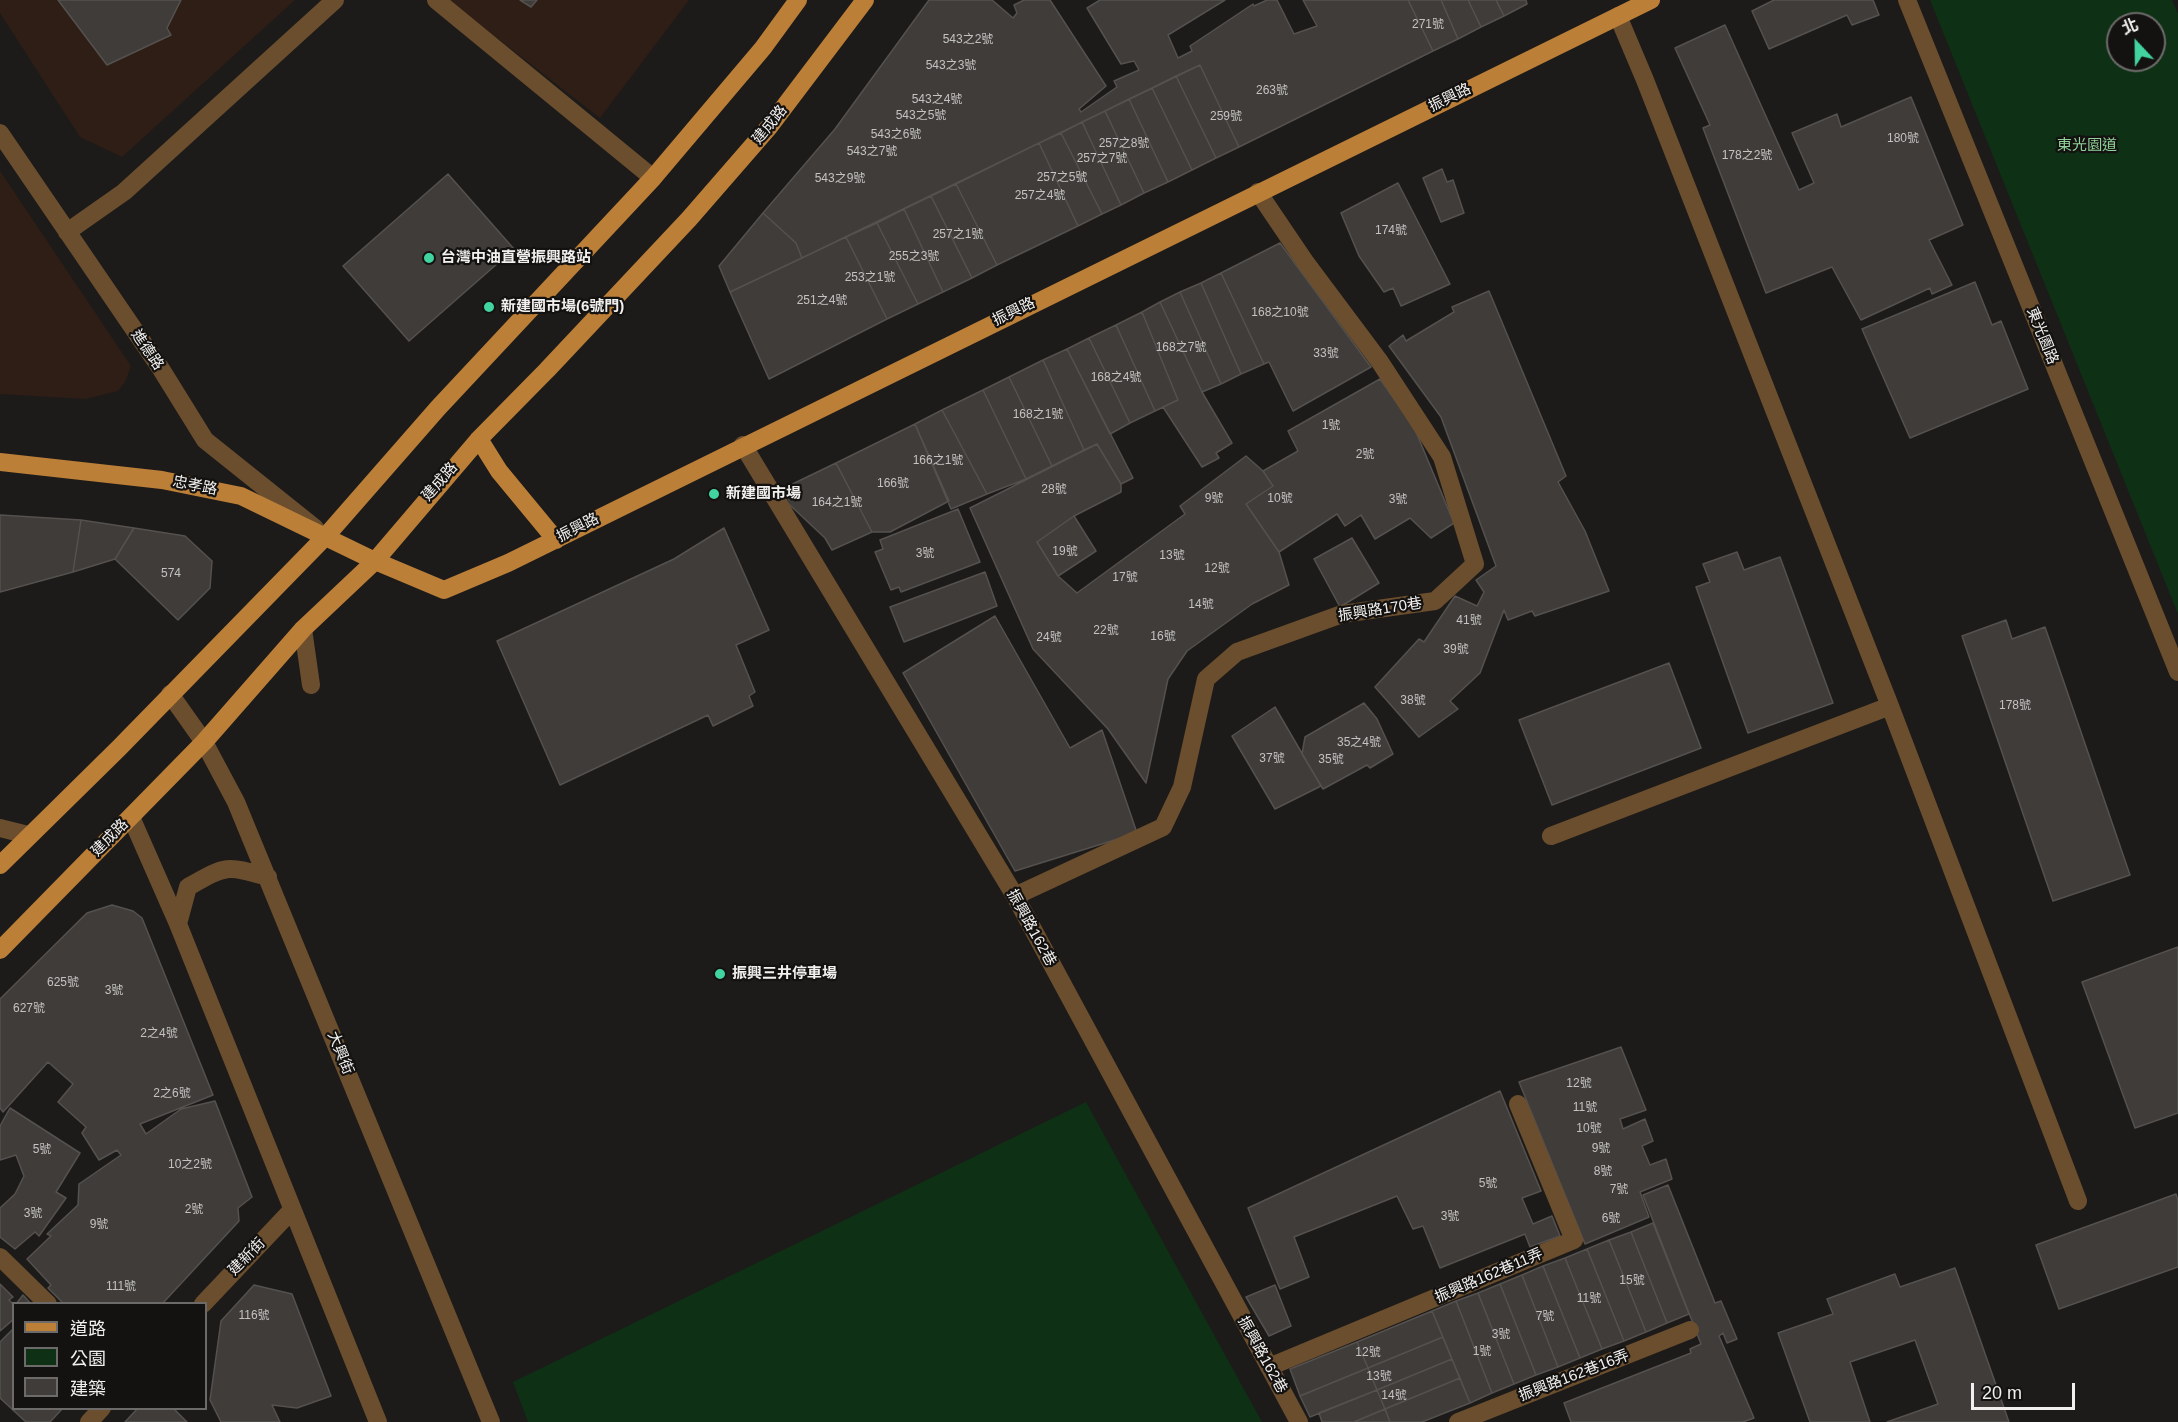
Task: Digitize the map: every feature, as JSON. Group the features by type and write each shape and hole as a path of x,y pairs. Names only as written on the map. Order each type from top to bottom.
{"main road":[{"path":"0,865 119,748 326,536 438,408 653,178 763,48 798,0"},
{"name":"建成路","path":"0,950 204,742 303,629 375,561 479,439 547,370 732,171 769,127 865,0"},
{"name":"振興路","path":"375,561 444,590 556,540 1651,0"},
{"path":"479,439 499,471 556,540"},
{"name":"忠孝路","path":"0,462 103,472 200,486 241,496 375,561"}],"street":[{"path":"67,232 124,192 335,0"},
{"path":"436,0 653,178"},
{"name":"東光園路","path":"1907,0 2178,672"},
{"path":"1618,16 1650,91 1890,706 2078,1201"},
{"name":"進德路","path":"0,133 161,369 204,440 326,536"},
{"name":"振興路170巷","path":"1015,896 1163,827 1182,787 1206,679 1237,652 1342,614 1435,601 1475,564 1442,457 1380,362 1306,263 1258,192"},
{"name":"振興路162巷","path":"743,446 1015,896 1299,1422"},
{"path":"303,629 311,685"},
{"name":"大興街","path":"170,694 221,770 268,877 491,1422"},
{"path":"1551,836 1890,706"},
{"path":"131,817 178,924 378,1422"},
{"path":"0,828 28,835"},
{"path":"178,924 188,887 217,870 236,868 268,877"},
{"name":"振興路162巷11弄","path":"1269,1368 1574,1240 1518,1104"},
{"name":"建新街","path":"204,1302 292,1210"},
{"path":"0,1257 46,1302"},
{"name":"振興路162巷16弄","path":"1458,1422 1690,1330"},
{"path":"90,1422 100,1410"}],"shaded area":[{"path":"0,0 295,0 122,157 80,137 0,13"},
{"path":"448,0 689,0 600,118"},
{"path":"0,171 131,366 125,382 118,391 86,399 0,394"}],"green space":[{"name":"東光園道","path":"1930,0 2172,0 2178,14 2178,614"},
{"path":"1086,1102 1262,1422 528,1422 513,1382"}],"building":[{"path":"58,0 181,0 167,28 171,35 107,65"},
{"path":"520,0 537,0 531,7"},
{"path":"929,0 992,0 1013,18 1017,13 1014,5 1024,0 1050,0 1106,86 1079,109 1081,112 1117,87 1114,81 1139,70 1134,61 1121,64 1087,8 1100,0 1225,0 1168,35 1178,58 1192,51 1190,46 1253,4 1254,6 1267,0 1277,0 1294,34 1317,26 1303,0 1408,0 1433,51 1239,147 1200,65 802,258 796,243 763,213 835,129"},
{"path":"1408,0 1441,0 1458,39 1433,51"},
{"path":"1441,0 1468,0 1481,27 1458,39"},
{"path":"1468,0 1496,0 1504,16 1481,27"},
{"path":"1496,0 1526,0 1527,4 1504,16"},
{"path":"1774,0 1873,0 1879,15 1852,25 1847,15 1769,49 1752,11"},
{"path":"1725,25 1799,190 1814,183 1792,133 1837,114 1841,127 1911,97 1963,225 1929,240 1952,285 1932,294 1930,288 1861,320 1832,267 1766,293 1703,128 1710,125 1675,48"},
{"path":"1200,65 1239,147 1216,158 1176,76"},
{"path":"1176,76 1216,158 1192,170 1152,88"},
{"path":"1152,88 1192,170 1168,182 1129,99"},
{"path":"1129,99 1168,182 1144,193 1105,111"},
{"path":"1105,111 1144,193 1121,205 1082,122"},
{"path":"1082,122 1121,205 1102,214 1061,133"},
{"path":"1061,133 1102,214 1078,226 1039,143"},
{"path":"1039,143 1078,226 997,265 956,184"},
{"path":"1442,169 1447,182 1453,180 1464,213 1441,222 1423,178"},
{"name":"台灣中油直營振興路站","path":"448,174 514,249 409,341 343,266"},
{"path":"1398,183 1450,284 1401,306 1393,288 1384,292 1359,256 1341,213"},
{"path":"956,184 997,265 972,278 931,196"},
{"path":"931,196 972,278 943,292 904,209"},
{"path":"904,209 943,292 918,304 877,223"},
{"path":"763,213 796,243 802,258 730,292 719,266"},
{"path":"877,223 918,304 887,319 846,237"},
{"path":"846,237 887,319 769,379 730,292"},
{"path":"1280,243 1371,367 1293,411 1269,362 1264,364 1221,273"},
{"path":"1221,273 1264,364 1241,374 1201,283"},
{"path":"1975,282 1992,325 2001,321 2028,389 1910,438 1862,329"},
{"path":"1201,283 1241,374 1221,384 1180,292"},
{"path":"1489,291 1566,476 1558,482 1585,531 1609,591 1535,616 1532,611 1508,620 1504,610 1480,673 1450,701 1458,709 1419,737 1375,687 1419,639 1424,642 1455,596 1477,606 1484,592 1476,580 1496,566 1441,417 1389,346 1403,335 1406,341 1454,312 1452,307"},
{"path":"1180,292 1221,384 1202,392 1160,302"},
{"path":"1160,302 1202,392 1232,443 1216,453 1219,458 1202,467 1163,407 1178,400 1142,312"},
{"path":"1142,312 1178,400 1155,411 1116,325"},
{"path":"1116,325 1155,411 1130,423 1089,338"},
{"path":"1089,338 1130,423 1110,434 1067,349"},
{"path":"1067,349 1133,478 1121,484 1097,444 1084,450 1043,360"},
{"path":"1043,360 1084,450 1052,466 1009,377"},
{"path":"1009,377 1052,466 1026,479 983,390"},
{"path":"1380,379 1414,427 1454,523 1431,538 1410,518 1375,539 1361,515 1345,526 1337,514 1279,552 1246,504 1273,486 1263,471 1298,451 1288,431"},
{"path":"983,390 1026,479 987,494 942,410"},
{"path":"942,410 987,494 951,509 915,424"},
{"path":"915,424 949,501 890,532 872,532 836,463"},
{"path":"1097,444 1121,484 1121,492 1074,516 1037,542 1058,576 1077,593 1185,514 1180,506 1246,456 1263,471 1273,486 1246,504 1279,552 1289,585 1252,604 1187,651 1168,679 1146,783 1108,729 1033,649 970,508"},
{"path":"836,463 872,532 832,550 825,538 776,492"},
{"path":"958,509 980,562 901,592 899,587 891,590 875,552 883,549 880,540"},
{"path":"0,515 81,520 73,572 0,592"},
{"path":"1074,516 1096,551 1058,576 1037,542"},
{"path":"81,520 134,528 115,559 73,572"},
{"path":"134,528 185,536 212,561 210,588 178,620 115,559"},
{"path":"724,528 769,630 736,645 755,692 749,696 753,706 713,726 708,715 560,785 497,641 674,559"},
{"path":"1352,538 1379,583 1340,607 1314,559"},
{"path":"1737,552 1744,570 1780,557 1833,703 1748,733 1696,587 1710,582 1703,564"},
{"path":"985,572 997,606 904,642 890,607"},
{"path":"995,616 1070,748 1102,730 1137,833 1015,871 903,673"},
{"path":"2006,620 2012,639 2045,627 2130,875 2053,901 1962,636"},
{"path":"1669,663 1701,748 1552,805 1519,720"},
{"path":"1364,703 1377,719 1393,754 1370,768 1367,765 1323,789 1302,754 1305,737"},
{"path":"1275,707 1321,786 1275,809 1232,736"},
{"path":"112,905 133,911 142,918 213,1095 140,1124 146,1134 181,1109 215,1101 252,1197 238,1208 239,1221 164,1302 62,1302 48,1288 51,1285 27,1259 51,1236 47,1234 78,1205 79,1184 121,1155 117,1150 99,1160 82,1133 86,1127 58,1102 73,1084 48,1062 3,1112 0,1108 0,999 87,913"},
{"path":"2178,947 2178,1113 2135,1128 2082,982"},
{"path":"1621,1047 1646,1110 1620,1119 1623,1129 1645,1119 1653,1141 1642,1146 1650,1165 1666,1159 1672,1179 1640,1192 1649,1217 1585,1244 1519,1082"},
{"path":"1500,1091 1541,1191 1522,1198 1533,1224 1552,1216 1560,1236 1530,1247 1525,1234 1440,1268 1423,1226 1413,1229 1397,1196 1294,1237 1309,1277 1280,1289 1248,1208"},
{"path":"10,1108 80,1153 56,1192 66,1198 39,1236 35,1232 15,1249 0,1237 0,1208 15,1194 24,1176 16,1155 0,1160 0,1126"},
{"path":"1668,1185 1715,1303 1721,1301 1737,1339 1727,1343 1723,1333 1719,1336 1754,1418 1743,1422 1571,1422 1564,1403 1691,1353 1690,1349 1701,1344 1643,1195"},
{"path":"2176,1194 2178,1200 2178,1267 2059,1309 2036,1245"},
{"path":"1653,1223 1689,1314 1667,1323 1631,1232"},
{"path":"1631,1232 1667,1323 1646,1332 1609,1240"},
{"path":"1609,1240 1646,1332 1624,1341 1587,1249"},
{"path":"1587,1249 1624,1341 1602,1349 1565,1258"},
{"path":"1565,1258 1602,1349 1580,1358 1543,1266"},
{"path":"1543,1266 1580,1358 1558,1367 1522,1275"},
{"path":"1955,1268 2009,1422 1887,1422 1938,1404 1915,1340 1850,1362 1870,1422 1810,1422 1778,1333 1833,1314 1827,1299 1895,1274 1900,1287"},
{"path":"1522,1275 1558,1367 1536,1375 1500,1284"},
{"path":"0,1284 13,1297 9,1300 12,1303 12,1321 0,1331"},
{"path":"1500,1284 1536,1375 1514,1384 1478,1293"},
{"path":"254,1285 292,1294 331,1396 297,1408 272,1405 280,1422 221,1422 210,1400 221,1321"},
{"path":"1275,1285 1291,1326 1269,1336 1246,1297"},
{"path":"1478,1293 1514,1384 1492,1393 1456,1301"},
{"path":"23,1295 29,1302 18,1302"},
{"path":"1456,1301 1492,1393 1470,1403 1432,1311"},
{"path":"1432,1311 1443,1337 1368,1368 1357,1342"},
{"path":"12,1330 12,1409 0,1398 0,1342"},
{"path":"1443,1337 1452,1359 1377,1390 1368,1368"},
{"path":"1357,1342 1368,1368 1300,1396 1290,1369"},
{"path":"1452,1359 1460,1378 1385,1409 1377,1390"},
{"path":"1368,1368 1377,1390 1310,1417 1300,1396"},
{"path":"1460,1378 1470,1403 1422,1422 1390,1422 1385,1409"},
{"path":"1377,1390 1385,1409 1354,1422 1322,1422 1319,1413"},
{"path":"1385,1409 1390,1422 1354,1422"},
{"path":"13,1410 61,1410 50,1422 26,1422"},
{"path":"136,1410 175,1410 187,1422 125,1422"}],"place":[{"name":"台灣中油直營振興路站","path":"429,258"},
{"name":"新建國市場(6號門)","path":"489,307"},
{"name":"新建國市場","path":"714,494"},
{"name":"振興三井停車場","path":"720,974"}]}
